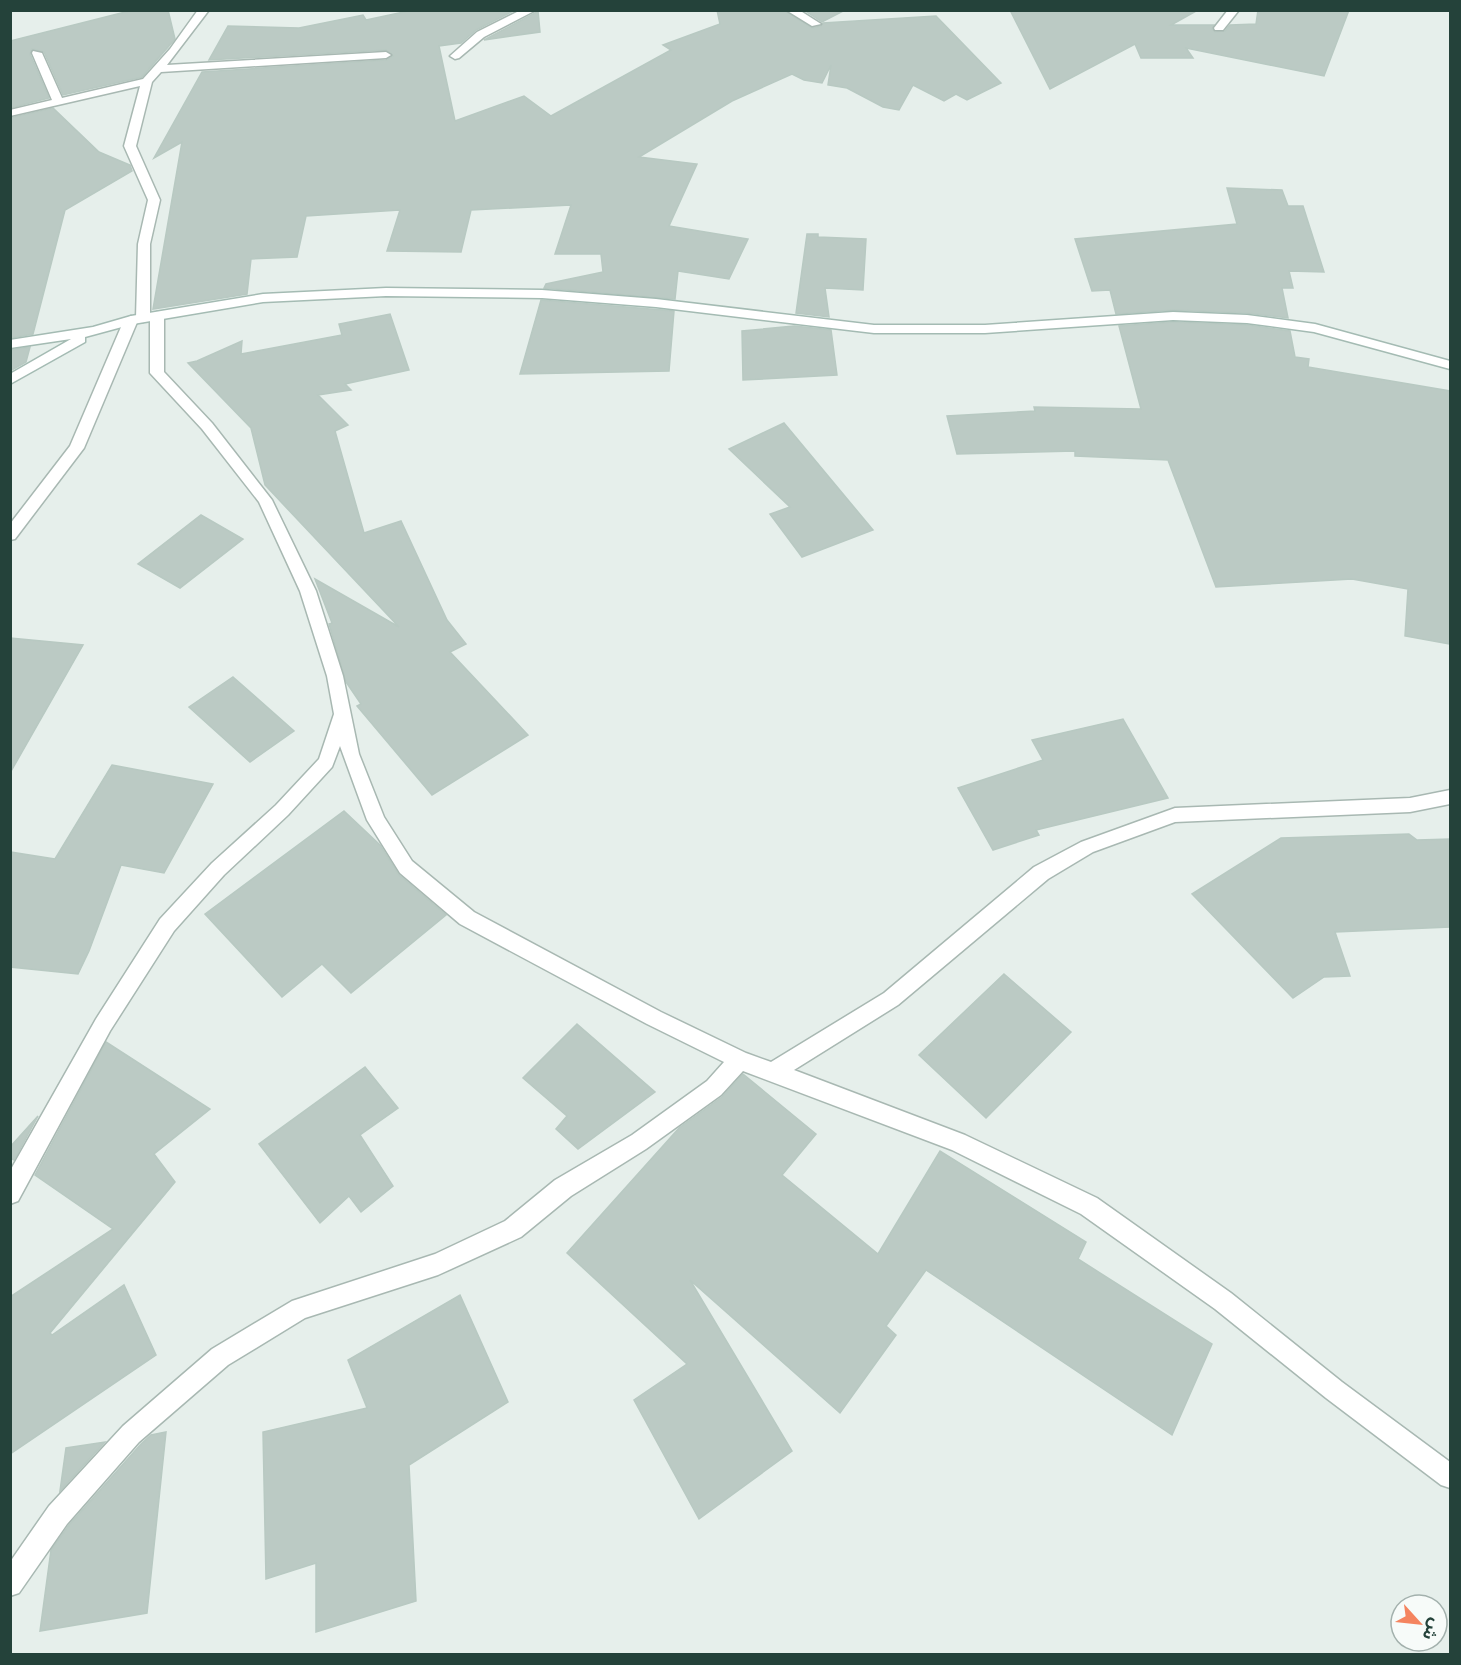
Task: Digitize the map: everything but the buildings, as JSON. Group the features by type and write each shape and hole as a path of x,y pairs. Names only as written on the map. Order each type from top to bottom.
{"street":[{"path":"204,10 147,81 130,146 154,200 144,244 144,318 157,373 207,426 265,500 308,591 335,676 350,754 376,820 406,867 467,918 654,1018 740,1060 958,1142 1089,1206 1223,1301 1334,1389 1450,1476"},
{"path":"455,56 488,28 531,10"},
{"path":"791,10 816,24"},
{"path":"1219,28 1234,10"},
{"path":"37,53 58,101"},
{"path":"157,69 386,55"},
{"path":"10,113 147,81"},
{"path":"10,344 95,331 144,318 263,298 386,292 542,294 645,302 874,329 985,329 1173,316 1247,319 1315,328 1450,365"},
{"path":"10,535 77,448 144,318"},
{"path":"10,380 55,351 95,331"},
{"path":"10,1193 103,1025 167,925 218,869 282,810 326,762 342,714"},
{"path":"773,1072 891,999 1041,873 1087,847 1175,815 1251,810 1410,806 1450,797"},
{"path":"10,1584 58,1515 131,1434 220,1357 300,1310 438,1264 513,1229 563,1188 639,1142 714,1088 740,1060"}]}
